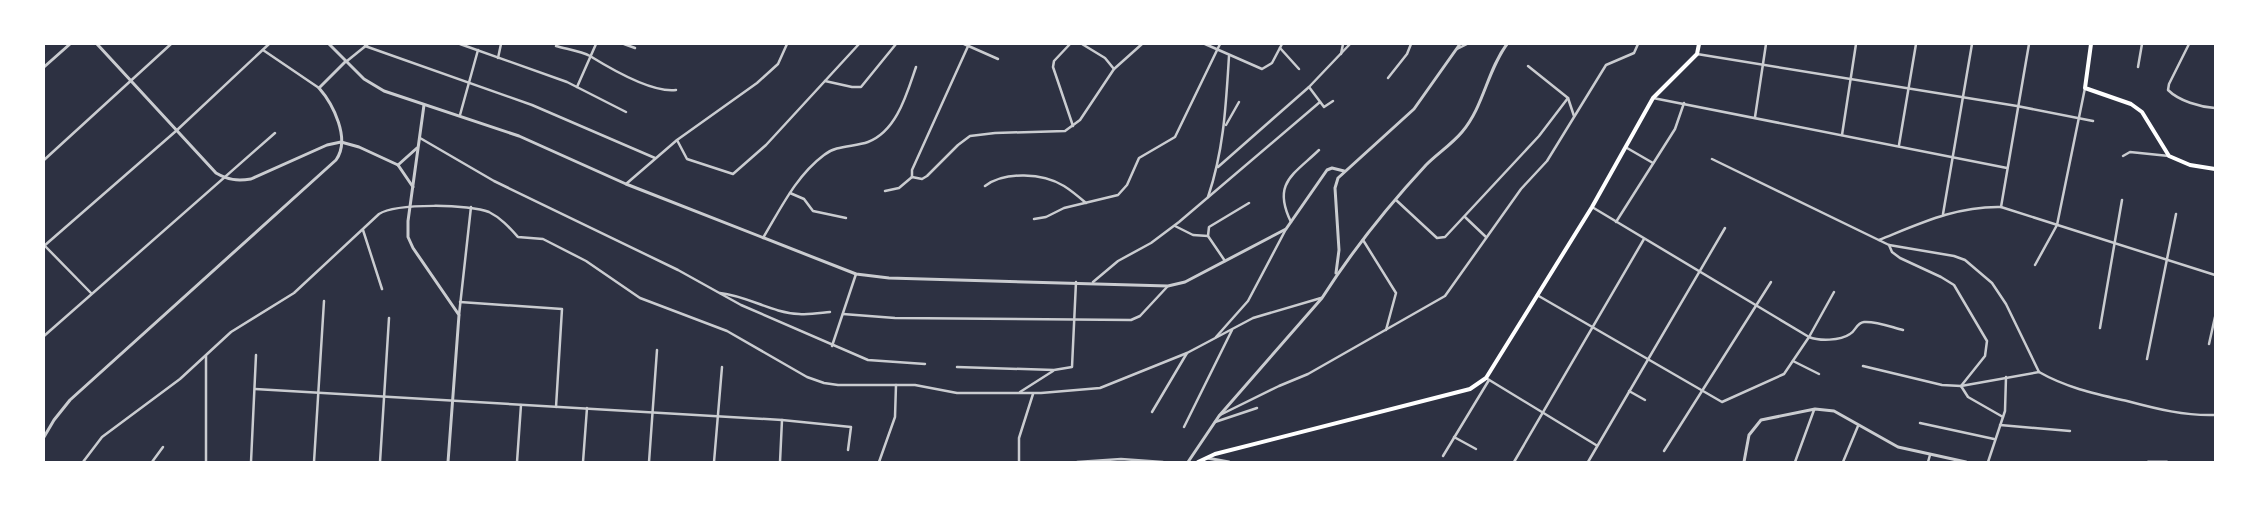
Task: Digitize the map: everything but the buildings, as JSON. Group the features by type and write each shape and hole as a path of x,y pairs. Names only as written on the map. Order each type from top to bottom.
{"main road":[{"path":"1198,462 1205,458 1470,389 1487,379 1592,208 1627,148 1653,98 1697,54 1699,44"},
{"path":"2091,44 2085,88 2131,104 2142,112 2169,156 2190,166 2215,169"}],"street":[{"path":"44,68 70,44"},
{"path":"97,44 176,131 222,177 237,181 251,179 327,145 341,142 398,165 413,187"},
{"path":"44,160 171,44"},
{"path":"91,293 44,246 176,131 270,44"},
{"path":"329,44 345,62 374,86 424,105 460,115 520,136 626,184 856,274 889,278 1094,282 1168,286 1191,280 1286,229"},
{"path":"460,44 577,87 626,112"},
{"path":"498,58 501,44"},
{"path":"577,87 589,56 596,44"},
{"path":"624,44 635,48"},
{"path":"626,184 677,140 757,83 778,64 788,44"},
{"path":"677,140 688,159 733,174 766,145 859,44"},
{"path":"825,81 861,87 896,44"},
{"path":"964,44 998,59"},
{"path":"1070,44 1054,61 1053,68 1073,126"},
{"path":"1082,44 1105,58 1114,69"},
{"path":"912,177 922,179 927,176 958,145 970,136 995,133 1058,133 1073,126 1080,120 1114,69 1142,44"},
{"path":"1205,44 1258,68 1266,69 1282,44"},
{"path":"1034,219 1046,217 1064,208 1118,195 1127,185 1139,158 1175,136 1220,44"},
{"path":"1340,55 1344,44"},
{"path":"1218,167 1309,87 1350,44"},
{"path":"1388,78 1407,54 1411,44"},
{"path":"1336,276 1340,250 1335,182 1344,171 1414,109 1460,44"},
{"path":"1456,50 1466,44"},
{"path":"1188,462 1219,416 1322,298 1363,240 1396,200 1428,164 1462,133 1474,116 1494,65 1508,44"},
{"path":"1219,416 1229,413 1279,386 1308,374 1385,332 1445,296 1521,189 1547,161 1606,65 1634,53 1638,44"},
{"path":"1755,117 1766,44"},
{"path":"1842,135 1856,44"},
{"path":"1899,145 1916,44"},
{"path":"1943,214 1972,44"},
{"path":"2001,207 2029,44"},
{"path":"2138,67 2142,44"},
{"path":"2189,44 2169,84 2168,90 2172,94 2203,107 2215,108"},
{"path":"319,88 345,62 367,45 532,105 654,158"},
{"path":"885,191 899,188 912,177 912,170 968,45"},
{"path":"556,46 589,56 600,64 661,90 676,90"},
{"path":"1280,48 1298,69"},
{"path":"44,437 54,420 70,400 336,160 340,152 341,142 333,107 319,88 263,50"},
{"path":"460,115 478,50"},
{"path":"1697,54 2017,106 2093,121"},
{"path":"1208,197 1218,167 1225,126 1229,56"},
{"path":"1528,66 1568,98 1573,107 1574,117"},
{"path":"764,238 802,175 826,153 869,142 891,124 904,100 916,67"},
{"path":"1309,87 1324,107 1333,100"},
{"path":"2034,265 2057,225 2085,88"},
{"path":"1396,200 1438,238 1445,238 1539,136 1568,98"},
{"path":"1653,98 1899,145 2007,168"},
{"path":"1225,126 1239,102"},
{"path":"1094,282 1118,262 1175,226 1320,102"},
{"path":"1616,222 1677,124 1684,103"},
{"path":"424,105 418,138 408,237 413,248 458,315"},
{"path":"44,336 274,133"},
{"path":"418,138 494,181 678,270 718,293 832,346 868,360 925,364"},
{"path":"398,165 418,148"},
{"path":"1627,148 1653,163"},
{"path":"1291,222 1283,206 1282,192 1286,181 1319,150"},
{"path":"2123,156 2130,152 2169,156"},
{"path":"1712,159 1889,245 1954,256 1976,267 1992,283 2006,304 2039,372"},
{"path":"1213,340 1248,301 1286,229 1327,170 1332,168 1344,171"},
{"path":"985,186 1001,177 1040,178 1063,186 1086,203"},
{"path":"790,193 804,199 813,211 846,218"},
{"path":"2100,328 2122,200"},
{"path":"1225,262 1208,236 1208,227 1249,203"},
{"path":"83,462 102,437 180,379 231,332 294,293 384,211 411,207 471,207 487,211 502,220 518,237 543,240 586,261 640,298 727,331 807,377 824,383 915,385 957,393 1033,394 1100,388 1188,353 1233,329 1273,311 1322,298"},
{"path":"448,462 458,315 471,207"},
{"path":"1879,240 1943,214 1970,208 2001,207 2215,275"},
{"path":"1592,208 1808,337 1819,340 1846,336 1852,333 1861,323 1903,330"},
{"path":"2147,359 2176,214"},
{"path":"1465,217 1486,237"},
{"path":"1175,226 1193,235 1208,236"},
{"path":"1588,462 1596,445 1700,272 1724,228"},
{"path":"363,230 382,289"},
{"path":"1514,462 1644,238"},
{"path":"1363,240 1396,293 1385,332"},
{"path":"1889,245 1892,252 1900,258 1954,285 1987,341 1985,356 1961,386"},
{"path":"832,346 856,274"},
{"path":"957,367 1054,370 1070,368 1074,364 1076,282"},
{"path":"1664,451 1771,282"},
{"path":"844,314 895,318 1136,319 1168,286"},
{"path":"1538,295 1701,392 1722,402 1779,376 1793,361 1834,292"},
{"path":"718,293 736,295 784,312 799,314 830,312"},
{"path":"314,462 324,301"},
{"path":"460,302 562,309 556,407"},
{"path":"2209,344 2215,317"},
{"path":"380,462 389,318"},
{"path":"1184,427 1233,329"},
{"path":"649,462 657,350"},
{"path":"1152,412 1188,353"},
{"path":"251,462 256,355"},
{"path":"206,356 206,462"},
{"path":"1793,361 1819,374"},
{"path":"1863,366 1942,385 1961,386 2039,372 2070,388 2171,412 2197,416 2215,415"},
{"path":"714,462 722,367"},
{"path":"1018,393 1054,370"},
{"path":"1988,462 2003,417 2006,377"},
{"path":"1443,456 1487,379 1596,445"},
{"path":"879,462 895,417 896,385"},
{"path":"1961,386 1968,398 2003,417"},
{"path":"255,389 556,407 718,414 851,427 848,450"},
{"path":"1629,390 1645,400"},
{"path":"1019,462 1019,438 1033,394"},
{"path":"517,462 521,405"},
{"path":"583,462 587,408"},
{"path":"1215,422 1256,408"},
{"path":"1794,462 1815,408"},
{"path":"1744,462 1749,435 1761,420 1815,408 1834,411 1891,444 1930,455 1966,462"},
{"path":"780,462 782,420"},
{"path":"1920,423 1995,440"},
{"path":"2000,425 2070,431"},
{"path":"1843,462 1858,426"},
{"path":"1454,437 1476,449"},
{"path":"152,462 163,447"},
{"path":"1928,462 1930,455"},
{"path":"1205,458 1229,462"},
{"path":"1077,462 1140,459 1163,462"},
{"path":"2148,462 2167,462"}]}
